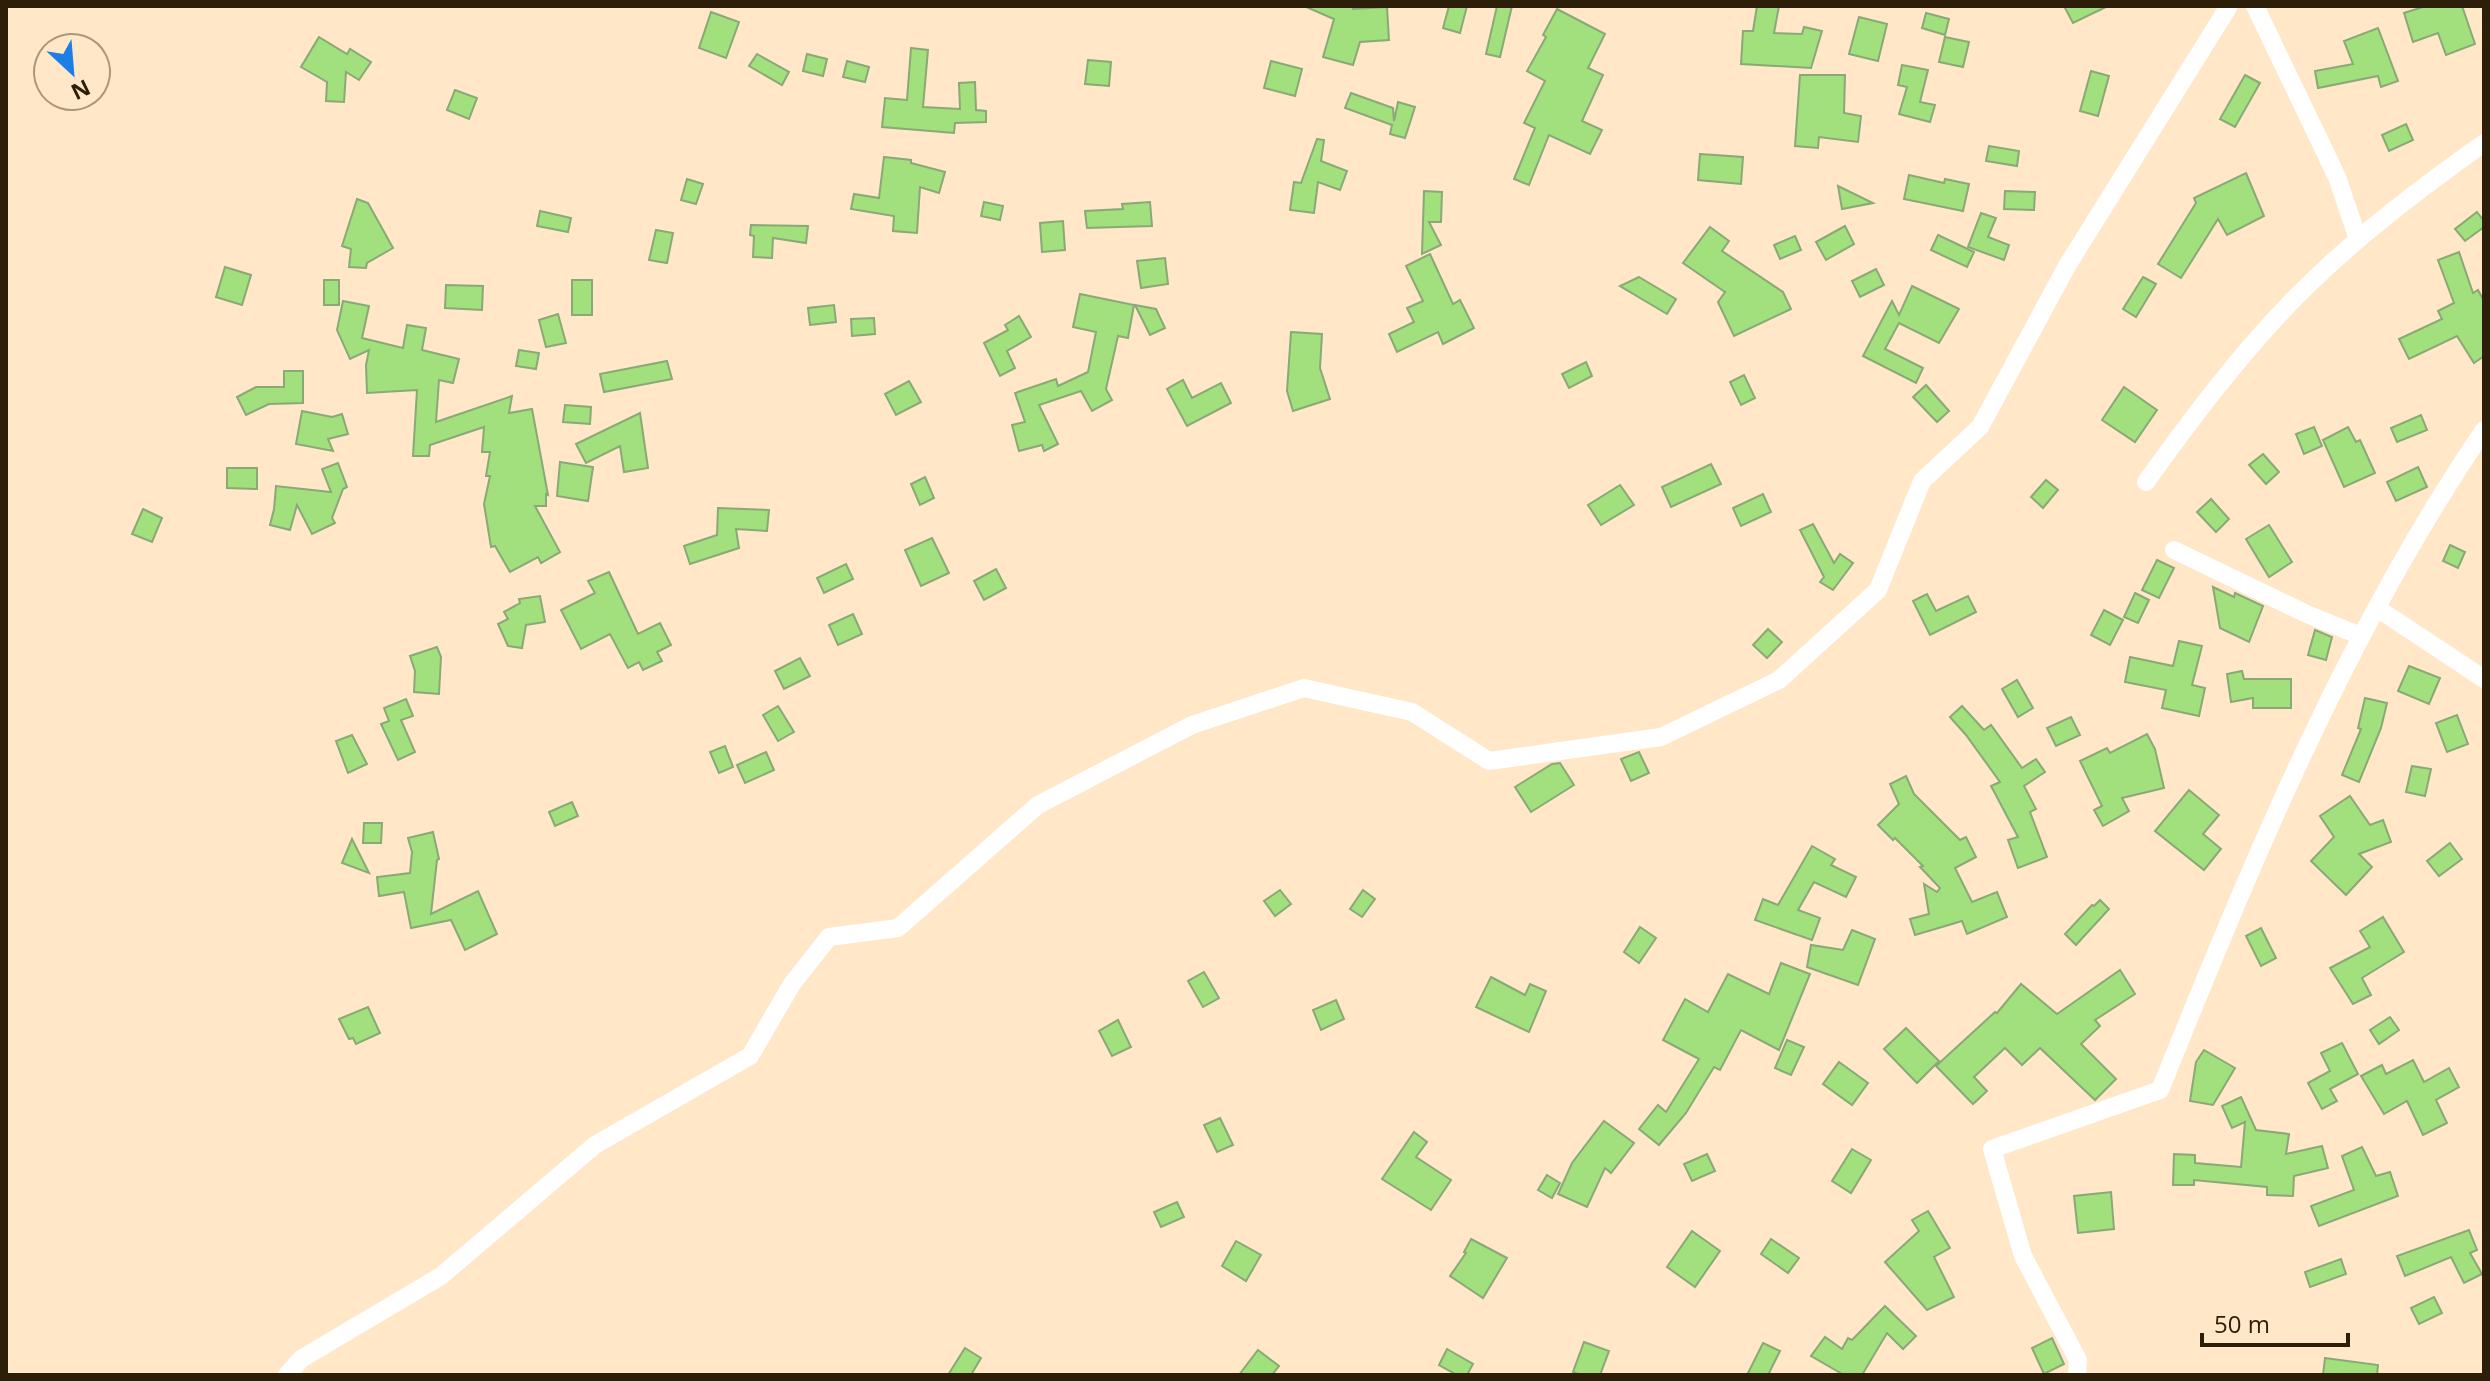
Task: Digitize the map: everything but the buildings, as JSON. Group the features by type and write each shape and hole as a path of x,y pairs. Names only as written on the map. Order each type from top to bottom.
{"street":[{"path":"287,1375 301,1359 441,1276 595,1145 750,1056 792,984 829,937 898,928 1038,805 1192,725 1304,688 1412,712 1489,761 1661,737 1779,680 1878,590 1922,481 1980,427 2067,266 2229,6"},
{"path":"2255,6 2337,177 2358,239"},
{"path":"2146,482 2239,359 2296,297 2358,239 2484,143"},
{"path":"2077,1375 2078,1360 2023,1256 1992,1149 2160,1090 2305,747 2361,636 2455,473 2484,430"},
{"path":"2174,550 2309,615 2361,636"},
{"path":"2377,608 2484,679"}]}
